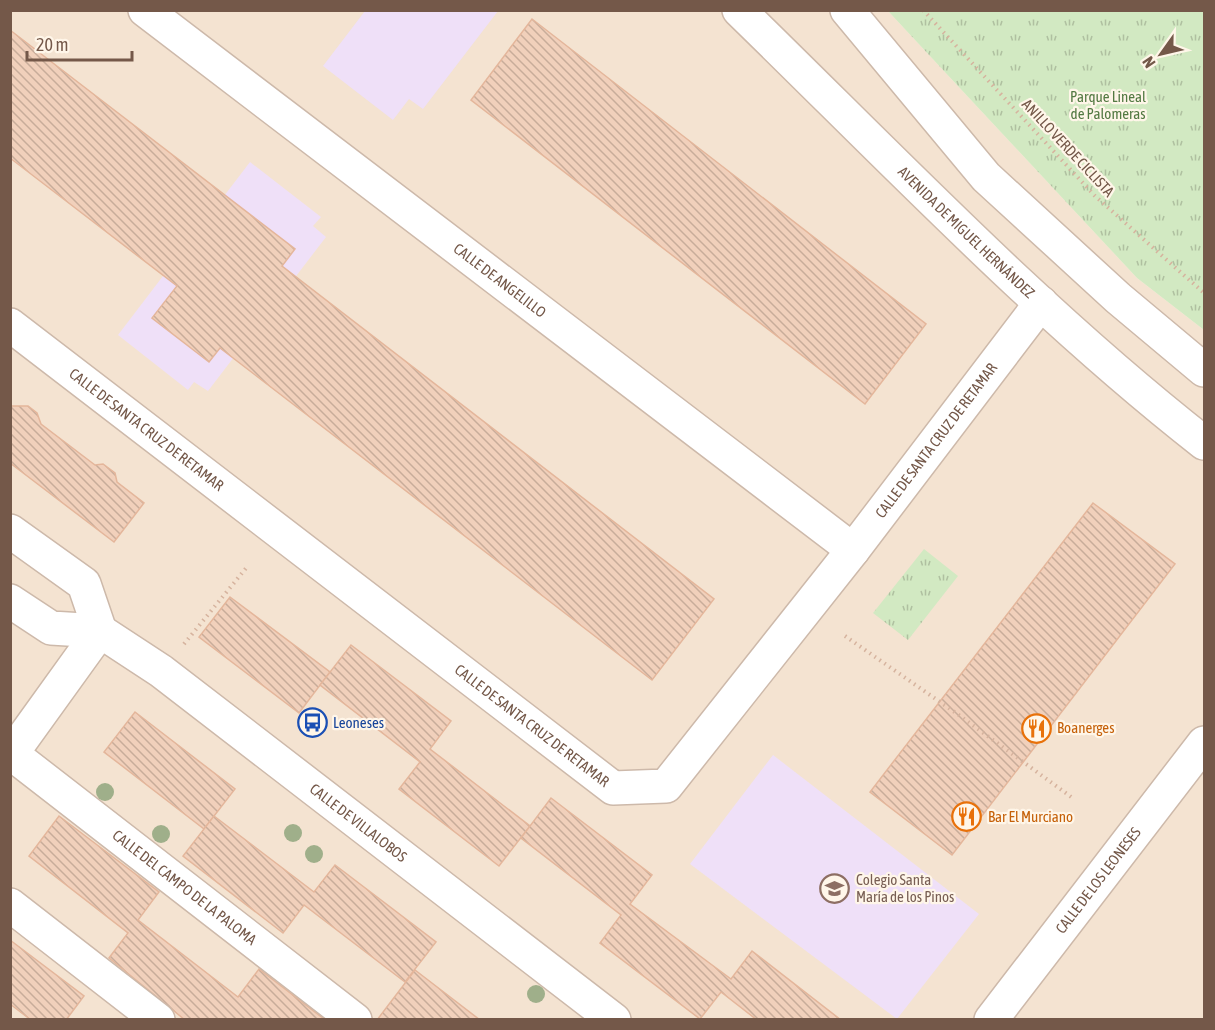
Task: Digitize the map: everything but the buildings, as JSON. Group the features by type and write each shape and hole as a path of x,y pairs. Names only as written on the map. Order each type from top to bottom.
{"street":[{"name":"CALLE DE ANGELILLO","path":"145,10 853,550"},
{"name":"AVENIDA DE MIGUEL HERNÁNDEZ","path":"739,10 1041,303 1142,394 1204,443"},
{"path":"849,16 986,177 1118,298 1204,370"},
{"name":"CALLE DE SANTA CRUZ DE RETAMAR","path":"10,326 613,788 666,786 853,550 1041,303"},
{"path":"10,531 84,584 100,631 51,627 10,601"},
{"name":"CALLE DEL CAMPO DE LA PALOMA","path":"100,631 11,755 355,1020"},
{"name":"CALLE DE VILLALOBOS","path":"100,631 169,677 614,1020"},
{"name":"CALLE DE LOS LEONESES","path":"991,1020 1204,743"},
{"path":"10,905 158,1020"}],"path":[{"name":"ANILLO VERDE CICLISTA","path":"923,10 1095,196 1204,293"},
{"path":"184,644 247,567"},
{"path":"845,636 956,713 1074,800"}],"shaded area":[{"path":"10,11 888,11 1137,278 1204,330 1204,1019 11,1019"},
{"path":"365,11 498,11 423,109 409,99 393,120 323,66"},
{"path":"250,162 321,217 313,226 326,237 208,391 194,382 188,390 118,335"},
{"name":"Colegio Santa María de los Pinos","path":"773,755 979,914 897,1019 690,864"}],"green space":[{"name":"Parque Lineal de Palomeras","path":"888,11 1204,11 1204,330 1137,278"},
{"path":"924,549 958,576 908,640 873,613"}],"place":[{"name":"Leoneses","path":"312,723"},
{"name":"Boanerges","path":"1036,728"},
{"name":"Bar El Murciano","path":"967,817"},
{"name":"Colegio Santa María de los Pinos","path":"835,889"}]}
